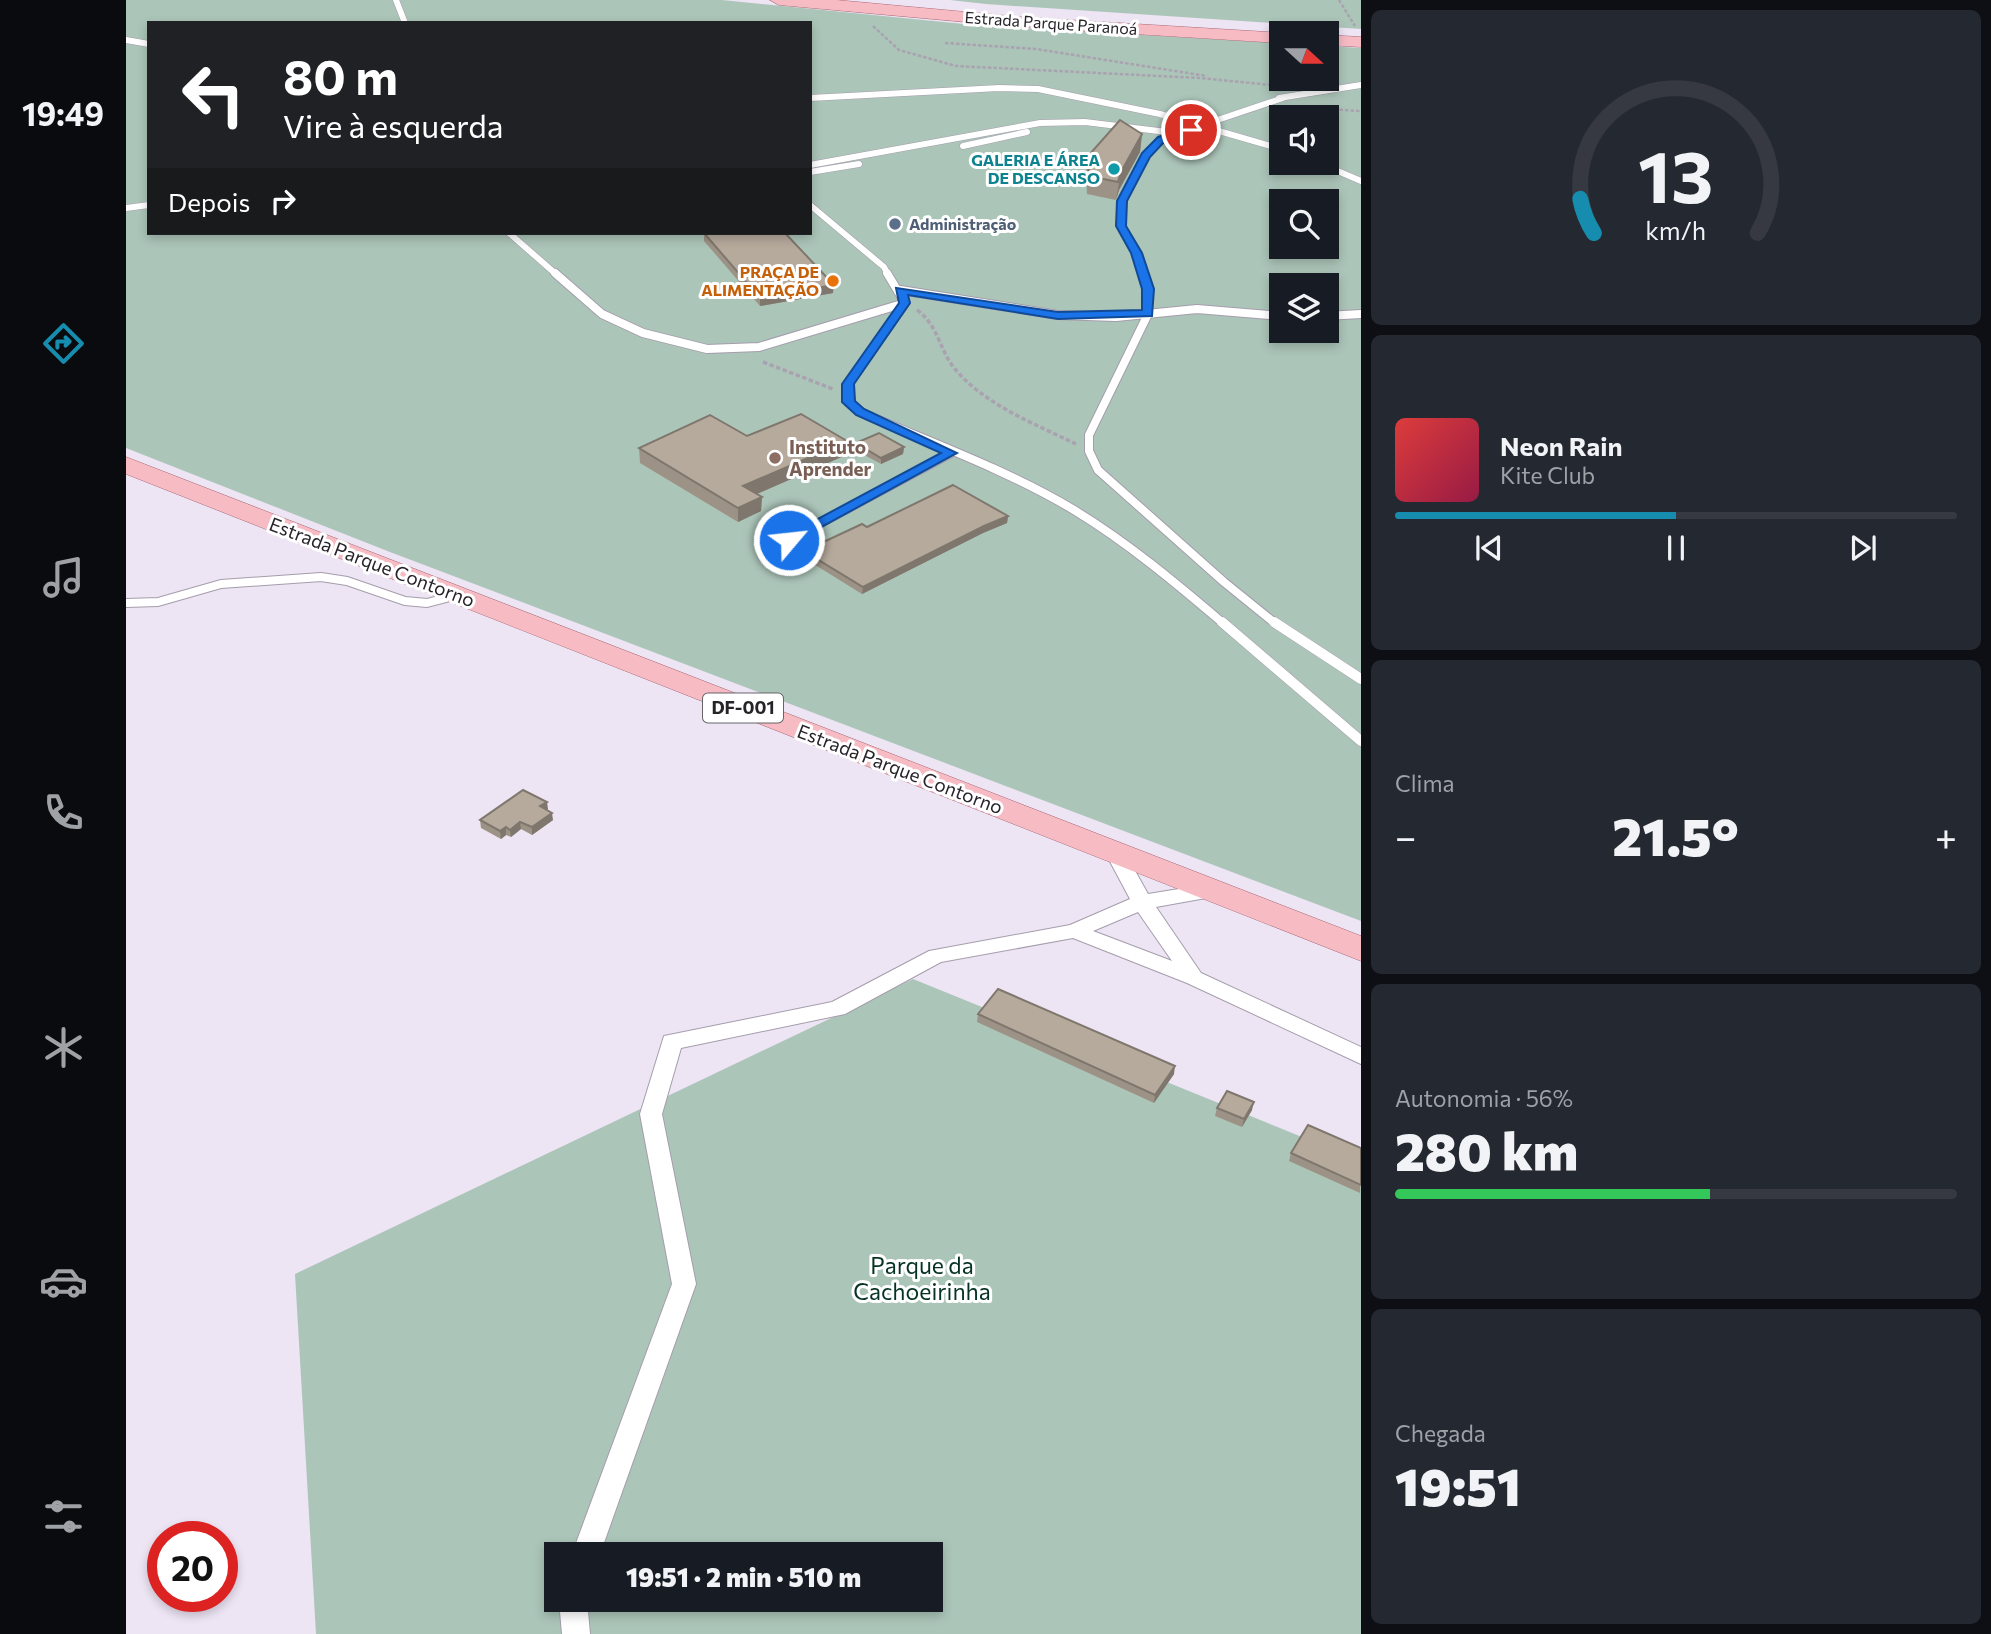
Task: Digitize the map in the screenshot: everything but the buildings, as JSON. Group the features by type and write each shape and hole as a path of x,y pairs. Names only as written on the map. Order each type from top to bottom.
{"main road":[{"name":"Estrada Parque Paranoá","path":"779,0 1020,22 1269,37"},
{"path":"1339,41 1361,42"},
{"name":"Estrada Parque Contorno","path":"126,465 1361,949"}],"street":[{"path":"1116,854 1142,902 1194,978"},
{"path":"590,1542 684,1284 651,1114 672,1042 837,1009 936,956 1074,931 1142,902 1210,891"},
{"path":"1074,931 1194,978 1361,1056"},
{"path":"574,1612 576,1634"}],"lane":[{"path":"396,0 404,21"},
{"path":"126,40 147,44"},
{"path":"1361,85 1283,98 1166,136 1145,155 1124,192 1120,210 1121,226 1137,253 1148,289 1148,314 1089,435 1089,451 1098,470 1272,621 1321,658 1361,680"},
{"path":"812,98 1028,89 1132,107 1269,145"},
{"path":"812,165 1040,123 1085,122 1166,136 1180,134 1202,125"},
{"path":"812,172 1047,129 1125,129"},
{"path":"1339,171 1361,181"},
{"path":"126,208 147,205"},
{"path":"812,207 884,267 900,290 905,303"},
{"path":"511,235 602,314 620,325 682,344 733,350 759,347 905,303"},
{"path":"900,290 1058,315 1148,314 1197,309 1269,315"},
{"path":"905,303 853,375 846,394 848,402 860,412 1018,480 1076,511 1142,557 1361,741"},
{"path":"1339,315 1361,314"},
{"path":"789,540 951,453"},
{"path":"126,603 158,602 221,584 276,578 321,577 347,581 405,601 427,603 458,596"}],"path":[{"path":"1339,0 1361,36"},
{"path":"873,17 871,23 886,44 922,58 956,66 1220,79"},
{"path":"945,43 1036,49 1192,72 1314,94"},
{"path":"905,303 931,319 954,368 1008,410 1089,451"},
{"path":"733,350 846,394"}],"green space":[{"path":"126,0 722,0 984,26 1269,42 1269,91 1339,91 1339,47 1361,48 1361,921 390,552 126,448"},
{"path":"950,0 1361,0 1361,29 1339,28 1339,21 1269,23"},
{"name":"Parque da Cachoeirinha","path":"913,979 1361,1161 1361,1634 316,1634 295,1274"}],"place":[{"name":"GALERIA E ÁREA DE DESCANSO","path":"1114,169"},
{"name":"Administração","path":"895,224"},
{"name":"PRAÇA DE ALIMENTAÇÃO","path":"833,281"},
{"name":"Instituto Aprender","path":"775,458"}],"route":[{"path":"789,540 951,453 860,412 848,402 846,394 853,375 905,303 900,290 1058,315 1116,317 1148,314 1148,289 1137,253 1121,226 1120,210 1124,192 1145,155 1161,139 1191,130"}]}
